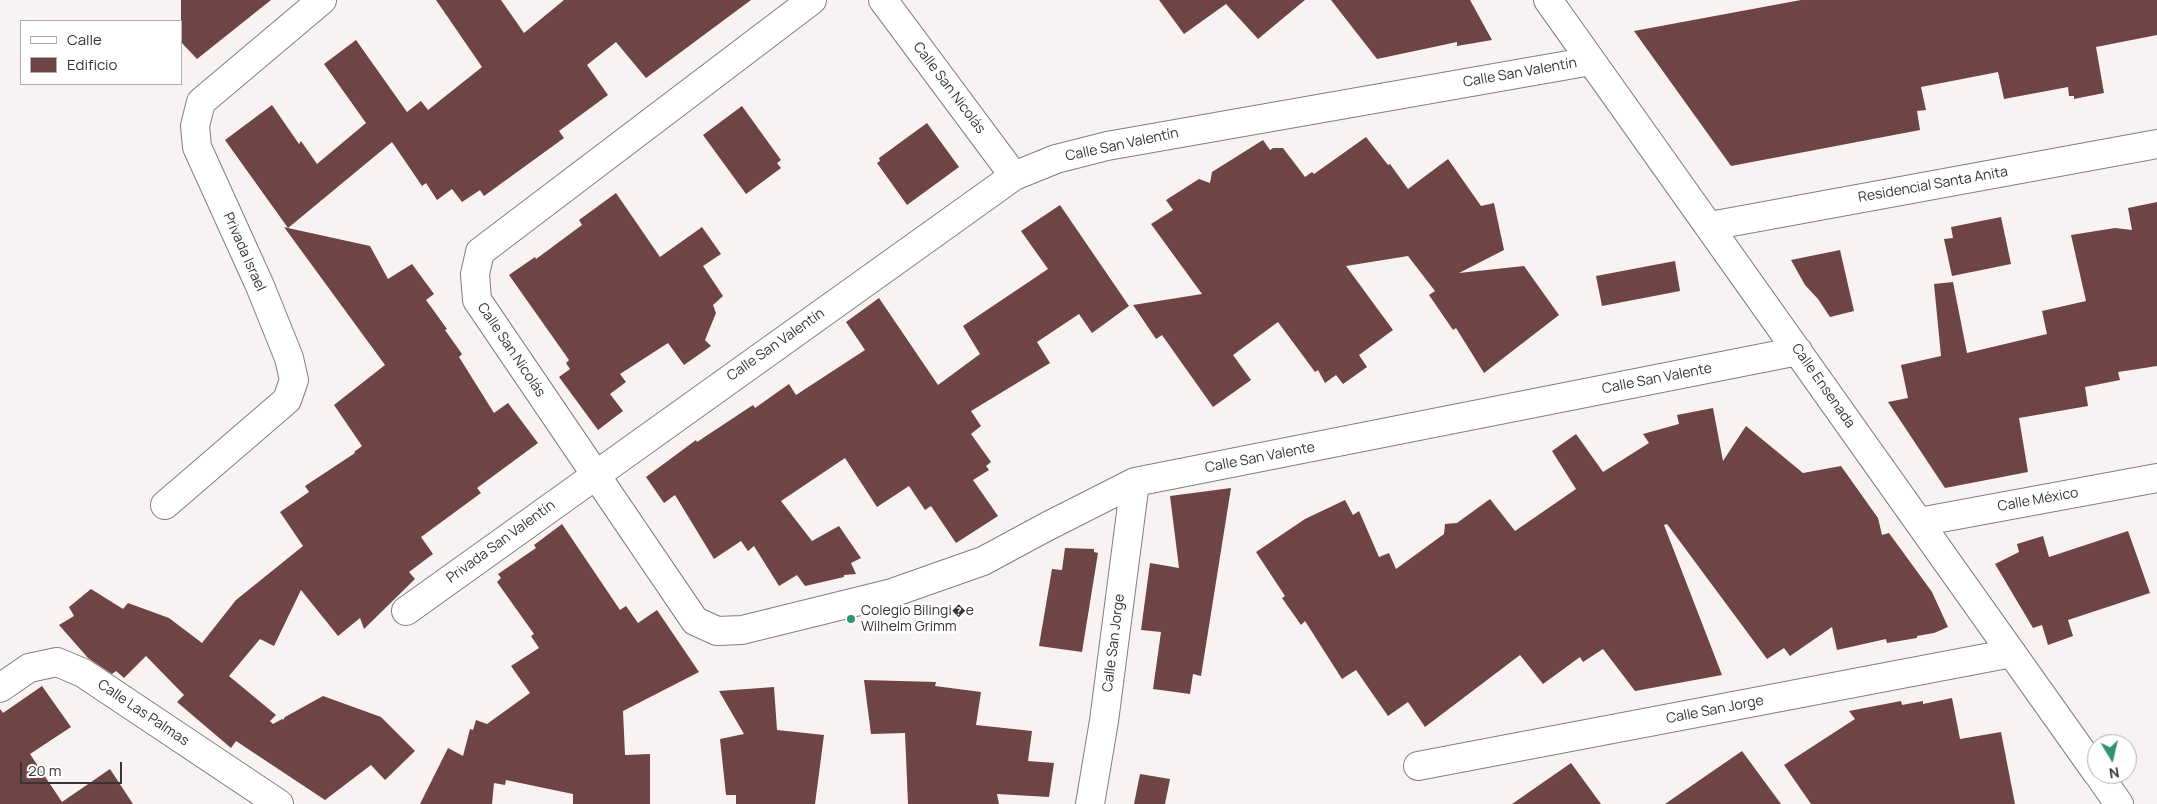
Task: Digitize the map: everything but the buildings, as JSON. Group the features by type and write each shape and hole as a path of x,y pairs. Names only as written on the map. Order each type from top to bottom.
{"street":[{"name":"Privada Israel","path":"165,505 287,400 294,380 289,358 260,286 197,147 195,126 200,102 322,0"},
{"name":"Calle San Nicolás","path":"742,630 717,631 695,620 477,300 475,274 480,252 812,0"},
{"name":"Calle San Nicolás","path":"884,0 1014,176"},
{"name":"Calle Ensenada","path":"1548,0 2087,760"},
{"name":"Calle San Valentín","path":"595,474 1014,176 1056,159 1107,146 1591,61"},
{"name":"Residencial Santa Anita","path":"1710,226 2157,144"},
{"name":"Calle San Valente","path":"742,630 892,593 983,561 1135,482 1798,351"},
{"name":"Privada San Valentín","path":"406,610 595,474"},
{"name":"Calle México","path":"1919,522 2157,478"},
{"name":"Calle San Jorge","path":"1090,804 1104,721 1135,482"},
{"name":"Calle San Jorge","path":"1418,766 2012,653"},
{"name":"Calle Las Palmas","path":"0,688 29,668 57,662 83,673 278,804"},
{"name":"Calle Ensenada","path":"2104,784 2119,804"}],"place":[{"name":"Colegio Bilingi�e Wilhelm Grimm","path":"851,619"}]}
